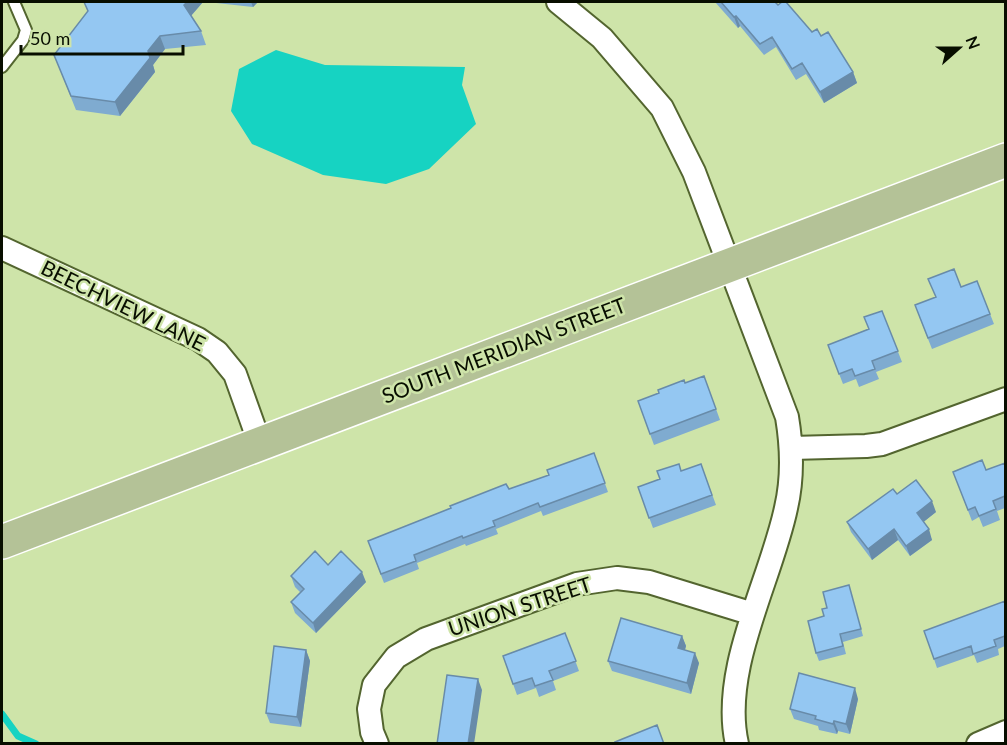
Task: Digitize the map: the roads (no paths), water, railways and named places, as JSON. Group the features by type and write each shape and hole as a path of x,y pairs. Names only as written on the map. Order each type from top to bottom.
{"main road":[{"name":"SOUTH MERIDIAN STREET","path":"2,542 1005,160"}],"street":[{"path":"558,2 602,38 662,108 694,171 787,417 792,448 786,507 737,676 733,726 737,744"},
{"name":"BEECHVIEW LANE","path":"2,248 198,339 217,352 235,374 260,444"},
{"path":"792,448 882,444 1005,399"},
{"name":"UNION STREET","path":"377,744 372,732 369,709 374,685 396,657 426,639 577,584 617,578 649,582 753,615"},
{"path":"978,744 1005,732"}],"lane":[{"path":"2,67 23,40 26,30 14,2"}],"water":[{"path":"276,50 325,65 465,67 462,85 476,124 429,169 386,184 323,175 252,144 231,111 239,69"}],"waterway":[{"path":"2,714 18,736 36,744"}]}
